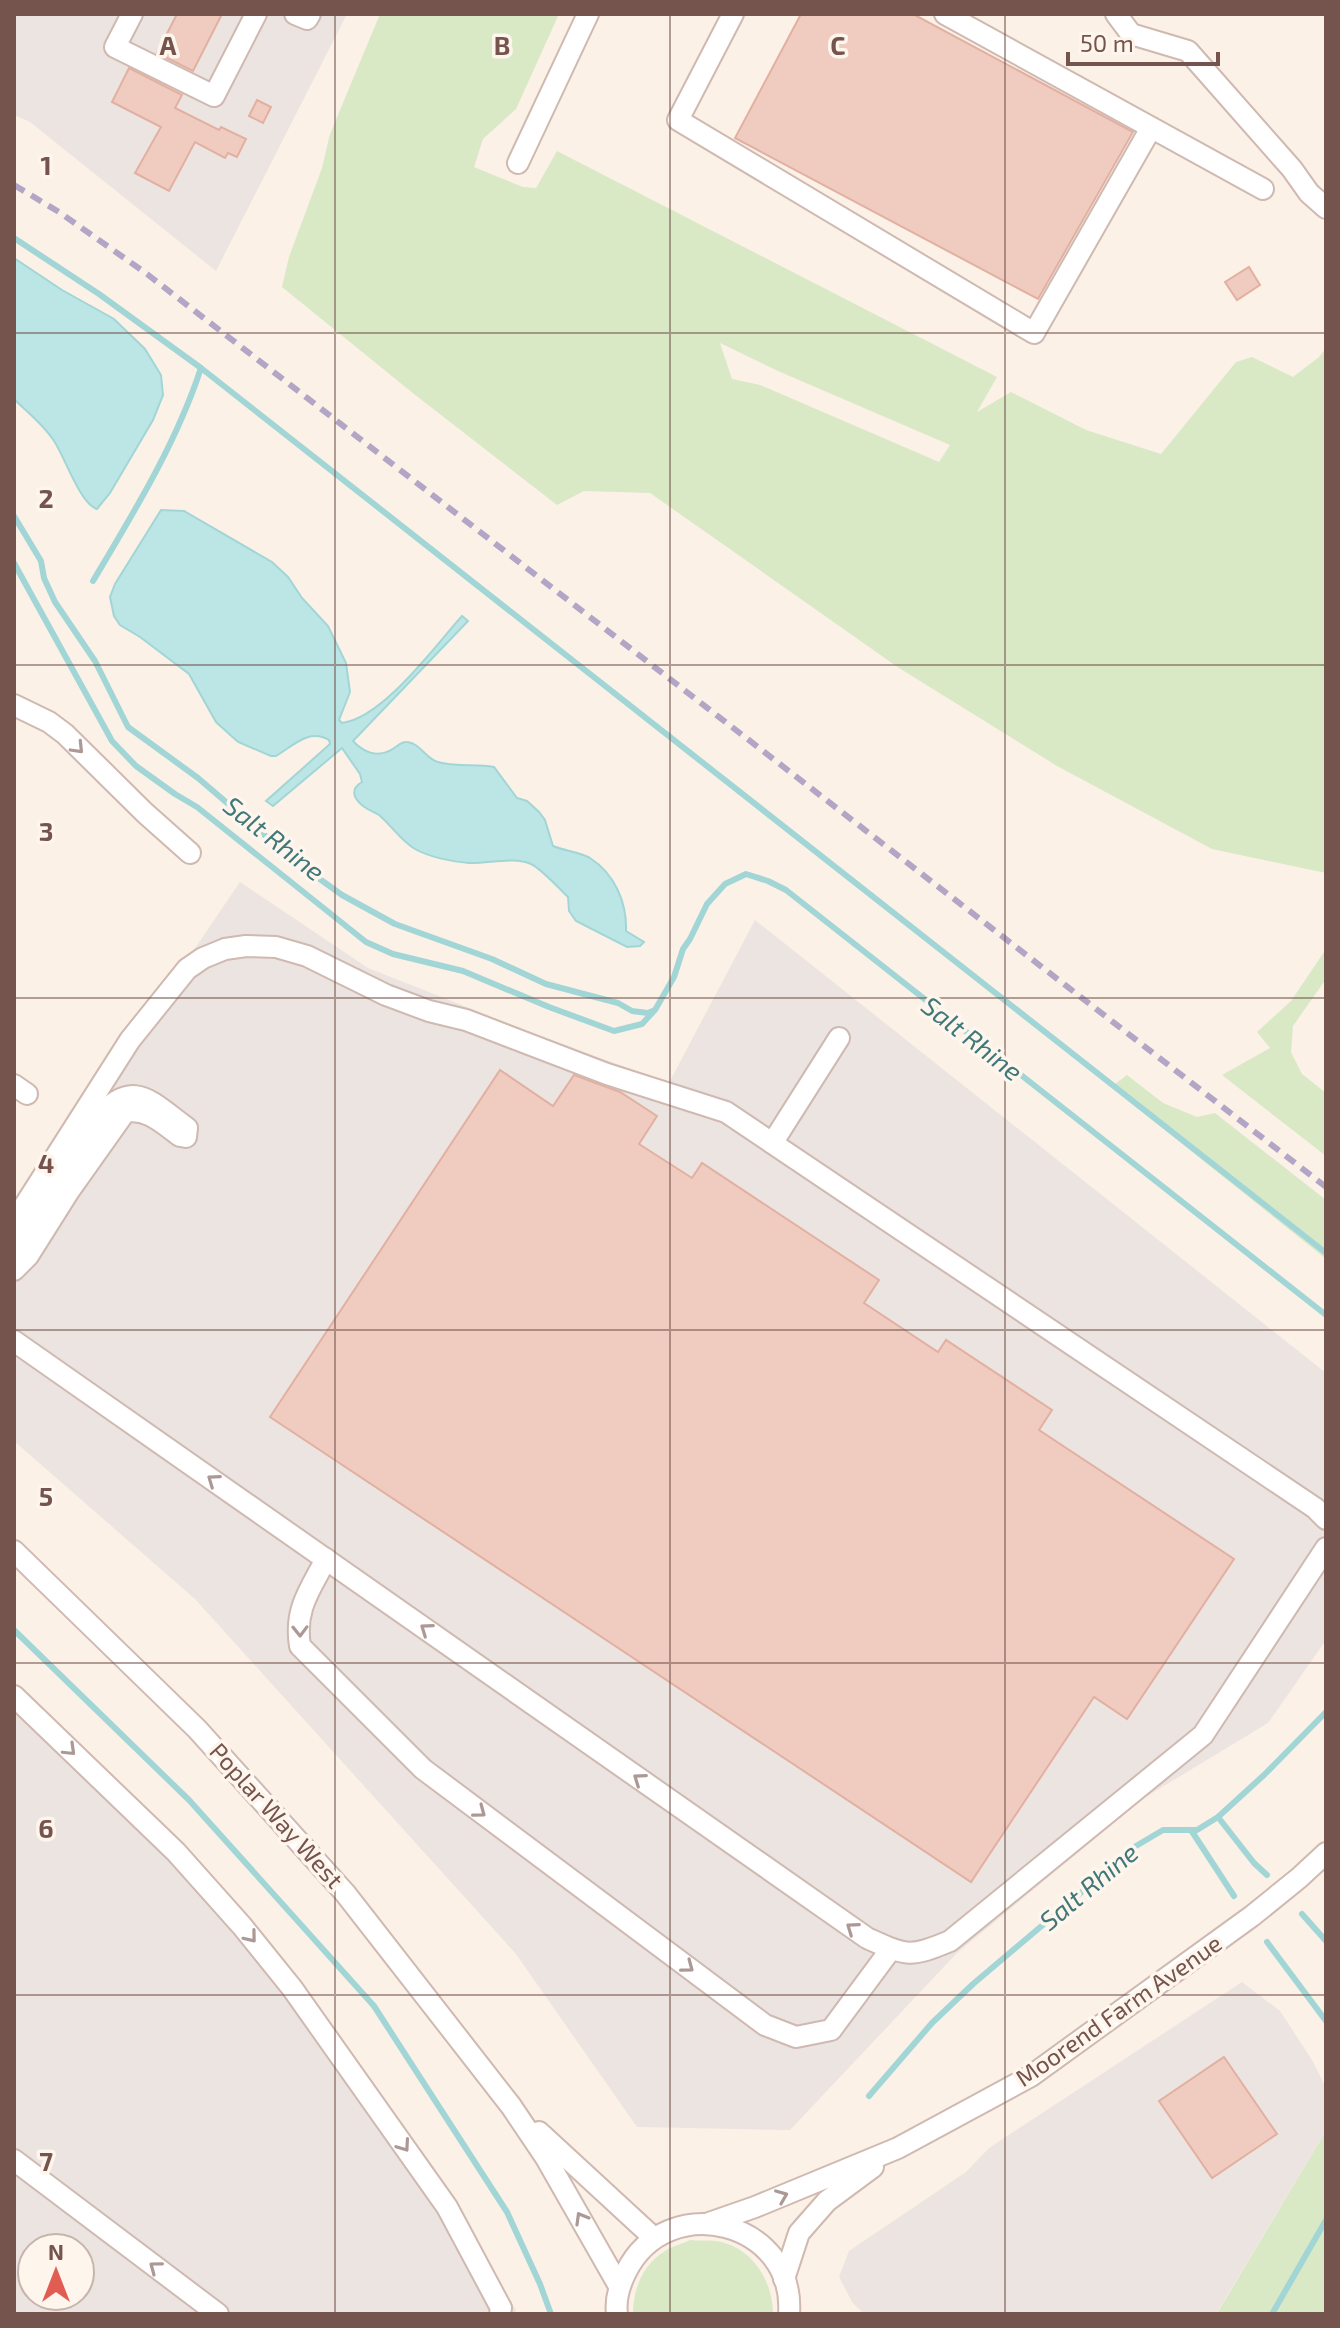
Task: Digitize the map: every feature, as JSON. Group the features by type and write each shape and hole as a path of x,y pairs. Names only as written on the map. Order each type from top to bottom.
{"street":[{"path":"132,14 115,47 214,96 256,14"},
{"path":"295,14 307,19 310,14"},
{"path":"518,163 588,14"},
{"path":"733,14 678,120 1034,333 1151,128"},
{"path":"945,14 1263,189"},
{"path":"1116,14 1131,34 1188,51 1292,169 1309,193 1326,208"},
{"path":"14,705 49,722 65,734 138,807 190,853"},
{"path":"14,1222 130,1040 187,969 225,949 276,947 307,956 386,995 429,1011 466,1020 607,1074 726,1112 1315,1508 1326,1519"},
{"path":"773,1142 839,1038"},
{"path":"14,1244 97,1119 111,1103 125,1096 136,1095 187,1128 186,1137 180,1136 148,1114 137,1110 125,1112 28,1256 14,1270"},
{"path":"14,1341 867,1938 901,1953 924,1952 950,1941 1203,1735 1326,1548"},
{"name":"Poplar Way West","path":"14,1551 197,1729 345,1893 511,2106 546,2158 619,2286"},
{"path":"326,1559 303,1604 297,1627 300,1646 423,1769 765,2025 796,2037 831,2030 891,1949"},
{"path":"14,1696 176,1852 283,1976 447,2207 501,2308 500,2314"},
{"name":"Moorend Farm Avenue","path":"654,2238 681,2225 709,2223 755,2207 898,2148 1031,2076 1252,1916 1326,1853"},
{"name":"Poplar Way West","path":"511,2106 654,2238"},
{"name":"Moorend Farm Avenue","path":"784,2279 799,2233 808,2222 827,2201 898,2148"},
{"path":"14,2160 218,2314"},
{"path":"709,2223 738,2230 756,2240 776,2263 784,2279 789,2314"},
{"path":"617,2314 619,2286 633,2259 654,2238"}],"shaded area":[{"path":"14,14 347,14 216,271 30,122 14,115"},
{"path":"240,882 368,968 669,1083 755,920 1326,1373 1326,1640 1268,1723 1144,1798 957,1953 790,2130 637,2127 516,1954 195,1599 14,1441 14,1215"},
{"path":"14,1682 151,1817 281,1957 433,2171 516,2310 514,2314 14,2314"},
{"path":"1242,1982 1280,2011 1312,2060 1326,2088 1326,2131 1216,2314 864,2314 852,2302 839,2277 849,2251 966,2172 989,2148"}],"green space":[{"path":"380,14 559,14 516,109 483,139 474,167 523,187 536,188 557,151 997,377 977,412 1011,392 1086,430 1161,454 1236,362 1252,357 1293,377 1326,348 1326,873 1212,849 1057,766 899,668 650,493 584,491 557,505 282,287 289,257 322,168 330,134","holes":["720,343 950,445 939,462 760,385 732,379"]},
{"path":"1326,949 1326,979 1293,1026 1291,1052 1302,1074 1326,1093 1326,1156 1222,1075 1270,1048 1257,1032 1291,1001"},
{"path":"1127,1075 1163,1103 1197,1117 1215,1113 1326,1200 1326,1259 1111,1087"},
{"path":"1326,2131 1326,2314 1216,2314 1219,2310"},
{"path":"690,2240 728,2244 749,2257 764,2277 773,2314 633,2314 637,2287 645,2270 657,2256"}],"water":[{"path":"14,258 114,319 145,349 161,375 163,395 153,420 110,493 97,509 79,490 50,435 14,399"},
{"path":"161,510 184,511 272,562 288,577 302,598 328,626 346,663 350,692 339,720 342,723 358,718 391,695 462,616 468,621 353,741 375,754 407,742 438,762 494,767 517,798 527,801 545,820 553,846 590,858 606,872 622,900 626,931 644,942 640,946 627,947 576,921 569,911 568,897 531,864 517,861 463,862 434,857 415,849 379,815 357,800 354,791 362,782 360,774 342,748 273,806 266,801 330,744 329,740 308,737 276,756 238,742 216,722 189,674 120,625 114,616 110,597 115,584"}],"building":[{"path":"177,14 222,14 193,71 157,53"},
{"path":"801,14 913,14 1133,132 1038,299 735,138"},
{"path":"129,68 182,95 175,108 219,130 221,127 246,139 237,157 228,153 225,158 195,142 169,191 135,173 161,127 112,102"},
{"path":"257,100 271,107 263,123 249,116"},
{"path":"1249,267 1260,285 1237,300 1225,282"},
{"path":"500,1070 553,1106 574,1075 620,1092 657,1116 639,1144 692,1178 702,1163 879,1280 864,1303 938,1352 946,1340 1052,1410 1039,1430 1234,1559 1127,1719 1094,1697 971,1882 270,1417"},
{"path":"1224,2057 1277,2134 1212,2178 1159,2101"}],"waterway":[{"path":"14,238 99,294 201,368 1326,1253"},
{"path":"93,581 167,451 201,368"},
{"name":"Salt Rhine","path":"14,516 41,561 44,578 55,602 95,661 128,727 198,778 296,862 342,895 395,924 492,959 546,984 618,1003 632,1011 648,1013 655,1010 674,977 683,949 707,904 725,884 746,874 768,881 786,890 1326,1315"},
{"name":"Salt Rhine","path":"14,563 112,741 136,766 197,807 366,942 393,954 463,971 614,1031 642,1024 653,1012"},
{"path":"14,1630 189,1800 374,2006 507,2212 551,2314"},
{"name":"Salt Rhine","path":"869,2096 932,2023 973,1984 1136,1846 1163,1830 1197,1830 1218,1817 1326,1712"},
{"path":"1218,1817 1267,1875"},
{"path":"1191,1830 1234,1896"},
{"path":"1302,1914 1326,1941"},
{"path":"1267,1942 1326,2021"},
{"path":"1272,2314 1326,2220"}],"railway":[{"path":"14,185 59,212 147,274 1326,1187"}]}
